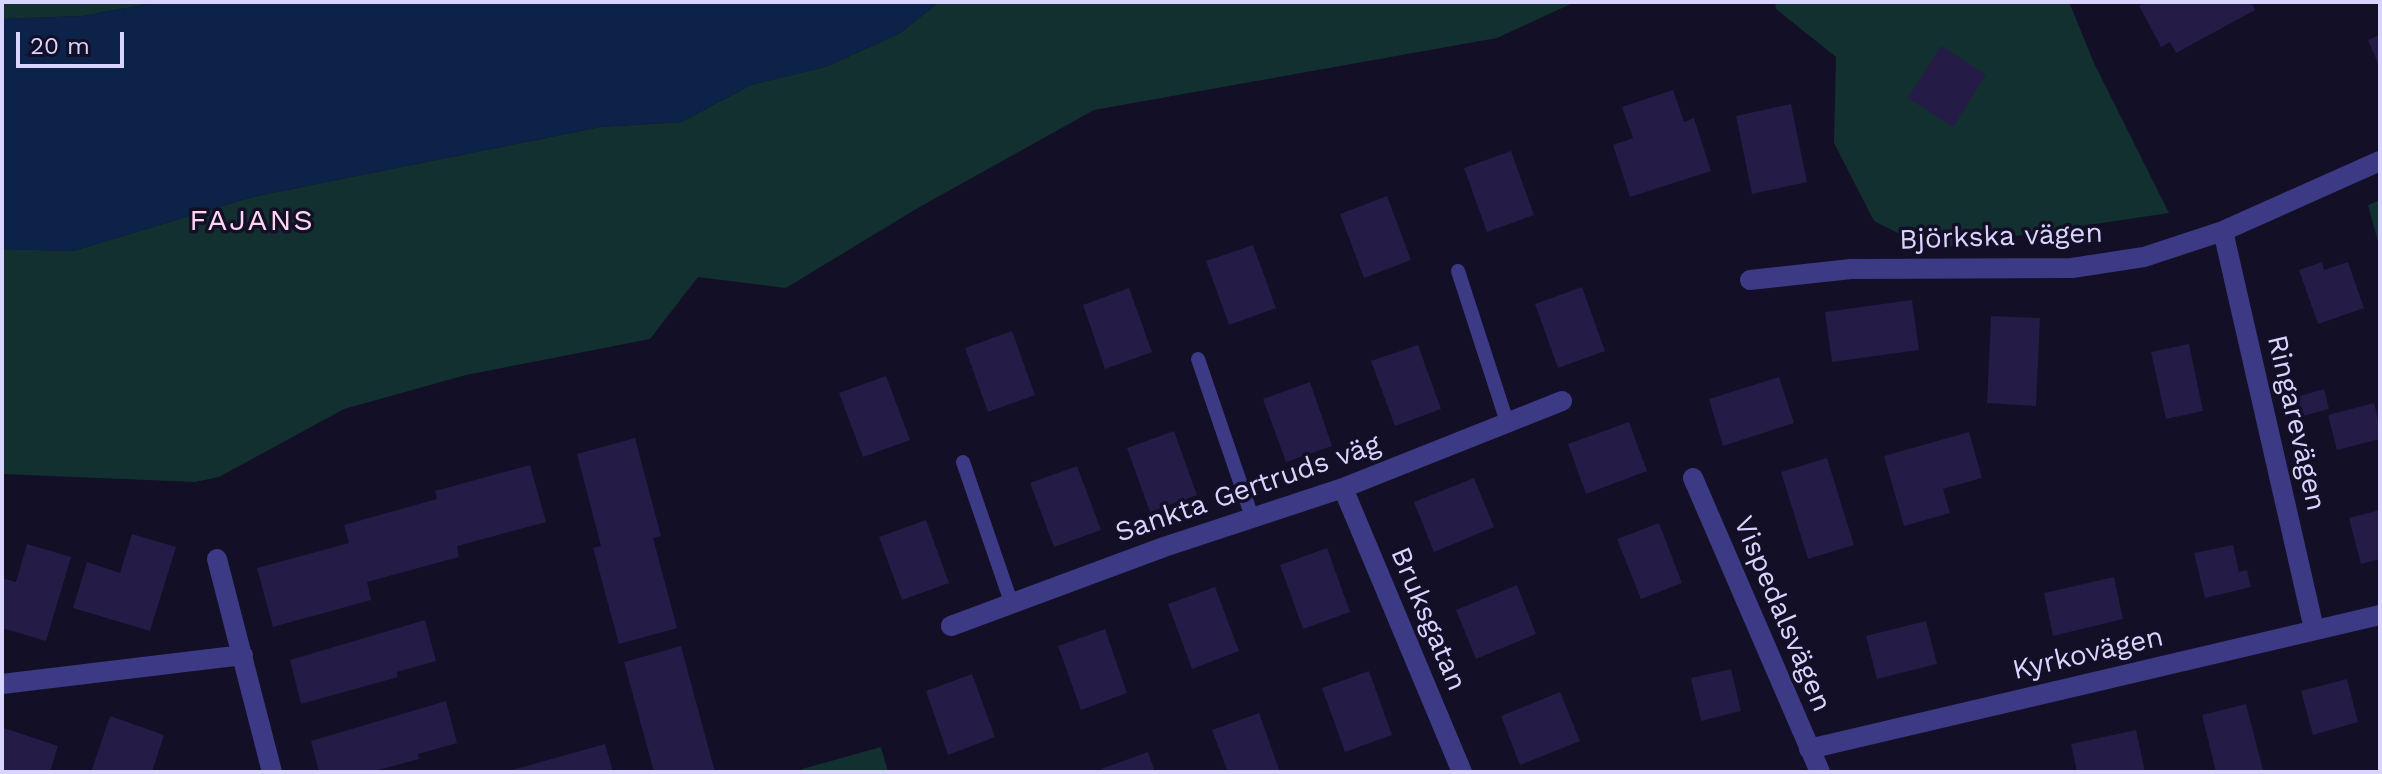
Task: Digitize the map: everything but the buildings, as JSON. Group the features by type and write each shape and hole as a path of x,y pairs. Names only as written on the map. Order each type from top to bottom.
{"street":[{"name":"Björkska vägen","path":"1750,280 1851,269 2072,268 2144,257 2223,231 2380,161"},
{"name":"Ringarevägen","path":"2223,231 2314,629"},
{"name":"Sankta Gertruds väg","path":"951,626 1252,517 1343,488 1562,401"},
{"name":"Vispedalsvägen","path":"1693,478 1820,772"},
{"name":"Bruksgatan","path":"1343,488 1457,771"},
{"path":"217,559 272,772"},
{"name":"Kyrkovägen","path":"1809,749 2380,615"},
{"path":"2,684 243,655"}],"lane":[{"path":"1458,271 1507,422"},
{"path":"1198,359 1252,517"},
{"path":"963,462 1011,602"}],"green space":[{"path":"2,2 159,2 83,16 2,19"},
{"path":"939,2 1575,2 1497,38 1094,110 916,209 786,288 698,277 650,339 466,375 344,409 219,477 195,482 2,474 2,249 73,251 252,197 600,127 681,122 751,85 828,66 900,33"},
{"path":"1775,2 2069,2 2094,63 2169,213 1929,249 1874,221 1834,143 1836,57 1776,9"},
{"path":"2380,200 2380,249 2368,205"},
{"path":"881,747 888,772 803,772 802,769"}],"water":[{"path":"159,2 939,2 900,33 828,66 751,85 681,122 600,127 252,197 73,251 2,249 2,19 83,16"}],"district":[{"name":"FAJANS","path":"252,221"}]}
